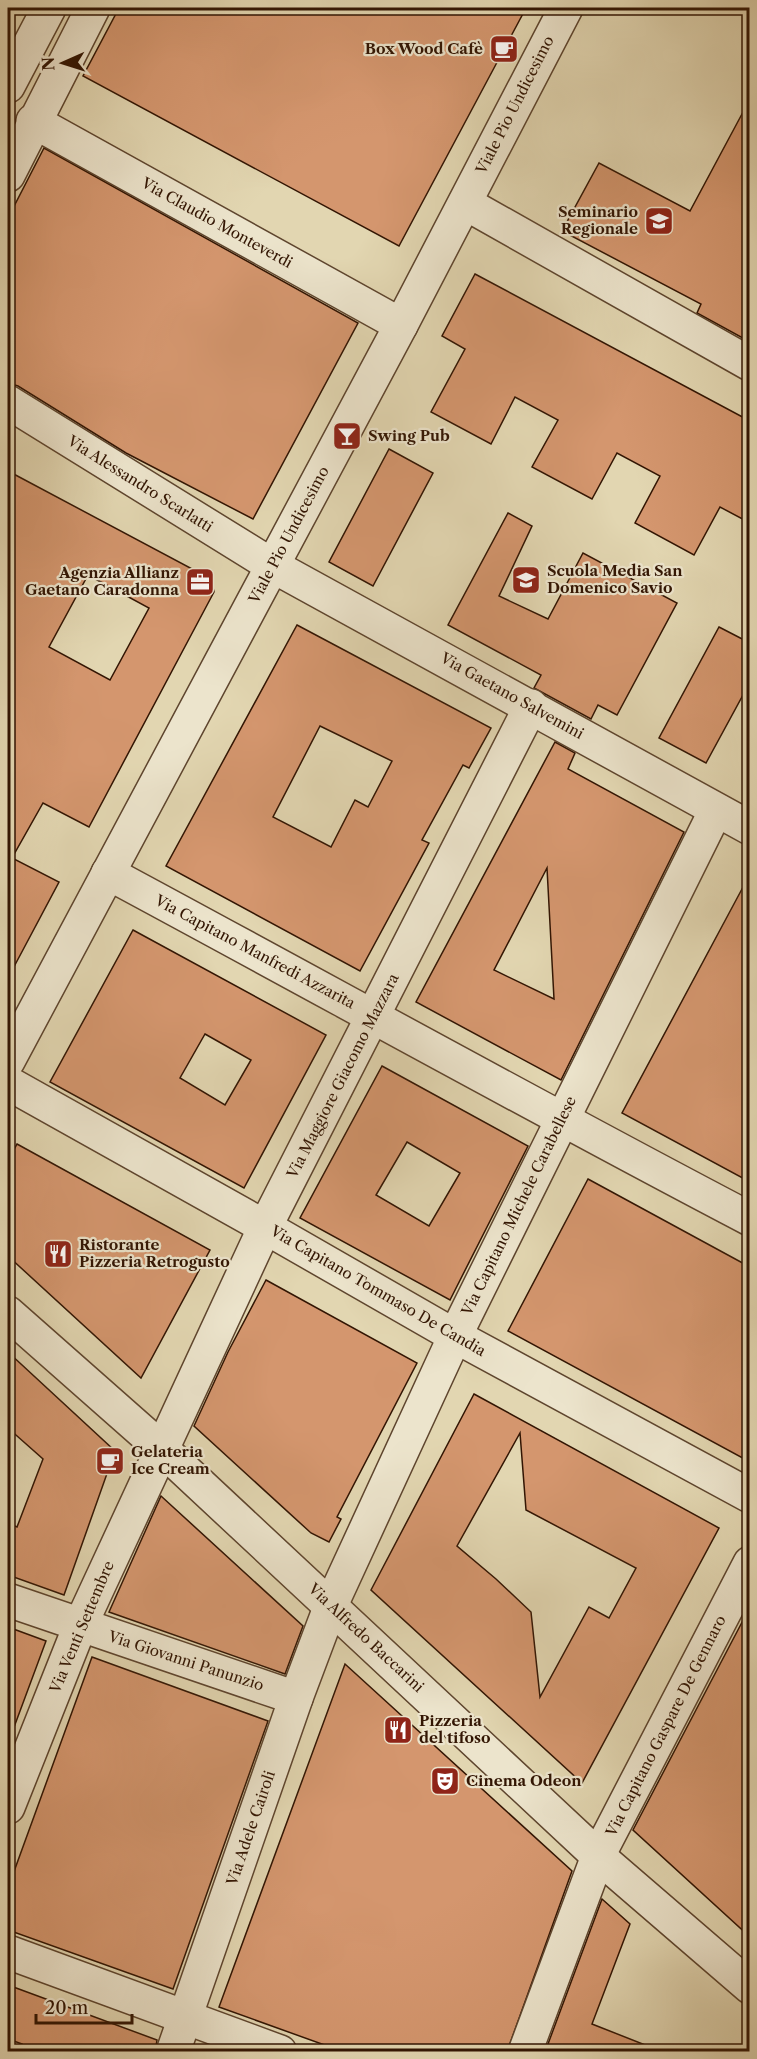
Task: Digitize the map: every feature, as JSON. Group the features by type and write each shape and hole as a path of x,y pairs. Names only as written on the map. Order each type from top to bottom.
{"street":[{"path":"8,86 49,8"},
{"path":"8,175 33,121 93,8"},
{"name":"Viale Pio Undicesimo","path":"8,1061 401,325 566,8"},
{"name":"Via Claudio Monteverdi","path":"33,121 401,325"},
{"path":"465,203 750,364"},
{"name":"Via Alessandro Scarlatti","path":"8,402 273,566"},
{"name":"Via Gaetano Salvemini","path":"273,566 750,828"},
{"name":"Via Maggiore Giacomo Mazzara","path":"162,1449 265,1227 531,706"},
{"name":"Via Capitano Michele Carabellese","path":"331,1605 455,1336 716,810"},
{"name":"Via Capitano Manfredi Azzarita","path":"108,873 562,1121 750,1219"},
{"name":"Via Capitano Tommaso De Candia","path":"8,1083 455,1336 750,1496"},
{"name":"Via Alfredo Baccarini","path":"8,1313 162,1449 598,1856 750,1988"},
{"name":"Via Venti Settembre","path":"8,1807 80,1626 162,1449"},
{"name":"Via Capitano Gaspare De Gennaro","path":"525,2052 598,1856 750,1563"},
{"name":"Via Giovanni Panunzio","path":"8,1600 296,1698"},
{"name":"Via Adele Cairoli","path":"174,2052 296,1698 331,1605"},
{"path":"8,1952 280,2052"}],"building":[{"path":"119,8 526,8 399,246 83,76"},
{"name":"Seminario Regionale","path":"750,99 750,342 697,313 701,304 562,231 599,163 690,211"},
{"path":"44,148 358,323 253,519 126,453 18,386 8,383 8,218"},
{"path":"475,274 750,421 750,523 720,507 694,555 635,523 660,476 617,453 592,499 532,467 558,420 515,397 491,444 431,412 465,349 442,336"},
{"path":"389,449 433,473 373,586 329,562"},
{"path":"8,471 211,579 214,592 89,827 43,803 12,858 59,882 8,978","holes":["88,575 149,608 110,680 49,647"]},
{"path":"508,513 532,526 499,596 548,619 583,553 677,603 617,715 598,705 591,719 534,688 541,675 448,625"},
{"path":"297,625 491,728 469,768 463,765 422,840 429,843 360,971 166,866","holes":["320,726 392,761 368,807 355,800 331,847 273,817"]},
{"path":"719,627 750,643 750,682 706,763 659,738"},
{"path":"555,742 575,753 568,769 684,832 561,1080 416,1002","holes":["547,868 554,999 494,970"]},
{"path":"750,874 750,1182 622,1113"},
{"path":"133,930 326,1035 244,1188 50,1082","holes":["205,1034 251,1060 225,1105 180,1078"]},
{"path":"382,1066 528,1146 450,1300 300,1218","holes":["407,1142 460,1173 429,1226 376,1195"]},
{"path":"17,1144 210,1250 141,1378 8,1256 8,1161"},
{"path":"588,1179 750,1267 750,1462 508,1331"},
{"path":"266,1280 417,1363 337,1517 341,1519 329,1542 311,1533 194,1426 228,1352"},
{"path":"8,1352 115,1451 64,1595 8,1575 8,1523 17,1527 43,1459 8,1428"},
{"path":"474,1394 719,1528 582,1783 371,1590","holes":["520,1433 526,1510 636,1568 609,1618 589,1607 540,1697 531,1612 457,1546"]},
{"path":"161,1496 303,1626 285,1674 109,1612"},
{"path":"750,1607 750,1937 633,1830"},
{"path":"8,1627 46,1641 10,1738 8,1738"},
{"path":"92,1657 268,1721 173,1989 8,1930 8,1888"},
{"path":"345,1664 572,1871 507,2052 344,2052 219,2007"},
{"path":"602,1899 630,1924 592,2024 658,2050 658,2052 545,2052"},
{"path":"8,1985 157,2040 155,2052 19,2052 22,2044 8,2039"}],"place":[{"name":"Box Wood Cafè","path":"504,49"},
{"name":"Seminario Regionale","path":"659,221"},
{"name":"Swing Pub","path":"347,436"},
{"name":"Scuola Media San Domenico Savio","path":"526,580"},
{"name":"Agenzia Allianz Gaetano Caradonna","path":"200,582"},
{"name":"Ristorante Pizzeria Retrogusto","path":"58,1254"},
{"name":"Gelateria Ice Cream","path":"110,1461"},
{"name":"Pizzeria del tifoso","path":"398,1730"},
{"name":"Cinema Odeon","path":"445,1781"}]}
